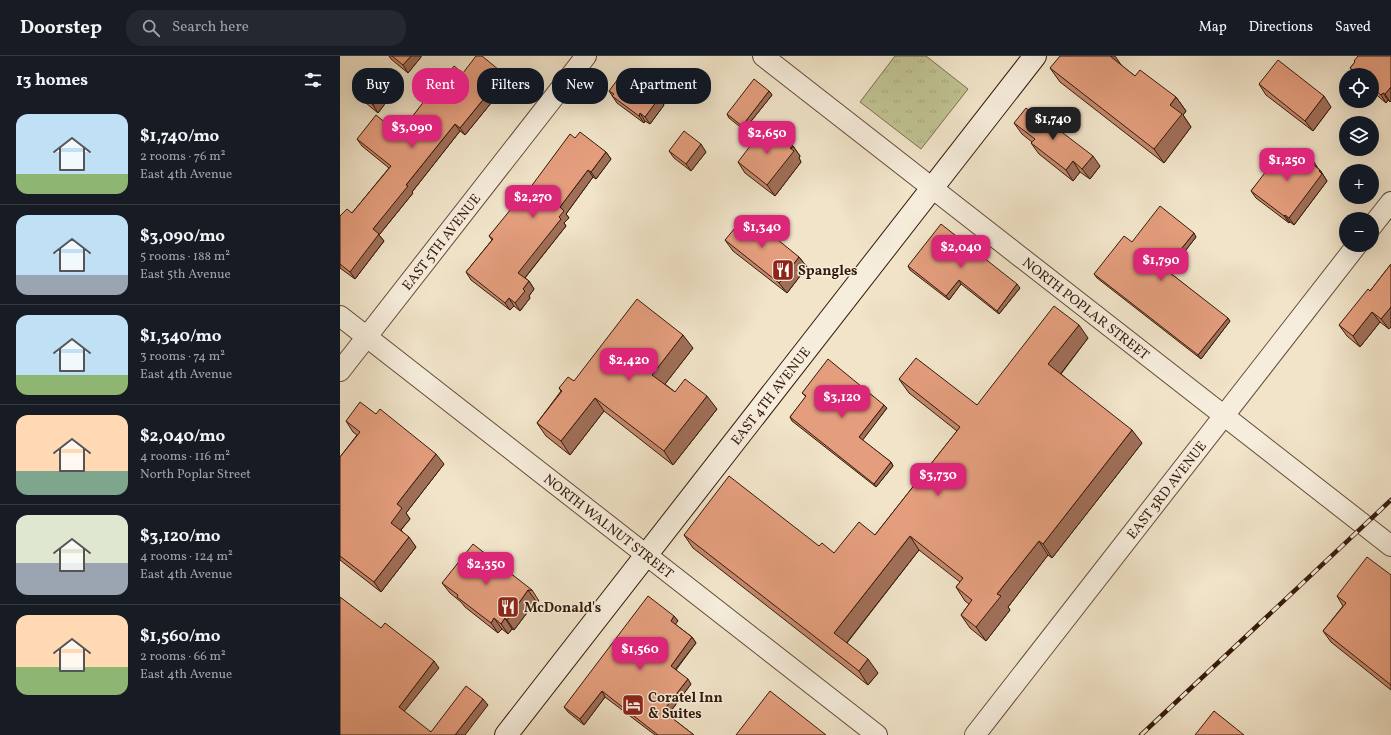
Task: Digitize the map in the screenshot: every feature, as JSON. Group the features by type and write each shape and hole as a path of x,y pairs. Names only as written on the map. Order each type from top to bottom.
{"main road":[{"name":"EAST 4TH AVENUE","path":"506,735 1035,56"}],"street":[{"name":"EAST 5TH AVENUE","path":"340,371 586,56"},
{"name":"NORTH POPLAR STREET","path":"763,56 1391,546"},
{"path":"1379,217 1391,202"},
{"name":"EAST 3RD AVENUE","path":"974,735 1352,252"},
{"name":"NORTH WALNUT STREET","path":"340,316 877,735"}],"green space":[{"path":"895,56 926,56 968,89 921,149 860,102"}],"building":[{"path":"392,56 411,56 403,65"},
{"path":"476,56 482,56 497,68 477,68 477,104 480,104 460,128 455,124 406,185 408,186 373,229 379,234 350,272 340,264 340,216 347,209 352,213 391,166 357,139 376,115 399,134 422,104 469,104 469,68 467,68"},
{"path":"1060,56 1110,56 1135,76 1140,70 1176,97 1170,105 1182,114 1154,149 1050,68"},
{"path":"1358,56 1391,56 1391,87 1385,94 1383,93 1381,95 1379,93 1379,68 1350,68 1355,62 1354,61"},
{"path":"1278,60 1324,96 1305,121 1259,84"},
{"path":"754,79 769,91 742,126 727,114"},
{"path":"616,82 616,99 612,96 614,94 609,91"},
{"path":"623,104 655,104 645,117 640,113 639,116"},
{"path":"1026,108 1044,123 1046,120 1093,156 1082,169 1073,161 1066,170 1031,143 1035,139 1014,123"},
{"path":"766,125 793,146 790,148 794,151 767,185 738,162"},
{"path":"684,131 701,144 686,164 669,151"},
{"path":"580,132 606,152 591,172 588,170 560,207 564,211 559,217 561,219 518,273 529,281 523,289 525,291 515,303 509,298 505,303 466,272 493,239 489,236 529,187 530,188 570,134 575,138"},
{"path":"1289,148 1297,154 1301,150 1312,159 1310,162 1320,170 1319,171 1322,174 1289,218 1285,215 1284,216 1251,191 1283,149 1286,151"},
{"path":"1160,206 1194,233 1165,269 1228,318 1198,355 1094,274 1124,236 1132,242"},
{"path":"745,216 750,220 751,218 799,257 779,283 725,240"},
{"path":"941,224 1017,284 997,311 959,280 946,296 908,266"},
{"path":"1391,264 1391,307 1381,319 1372,312 1353,336 1339,325 1368,289 1370,291"},
{"path":"637,299 683,335 652,375 675,392 685,379 707,396 664,451 595,398 561,441 537,423 562,391 559,388 568,377 574,381"},
{"path":"1054,306 1079,325 1048,364 1132,430 1043,544 1039,541 997,594 1001,596 976,627 961,615 972,600 956,587 963,578 910,536 834,633 868,659 859,671 684,535 729,476 819,546 822,543 834,553 859,522 875,535 960,427 899,379 916,358 977,405"},
{"path":"828,359 884,405 859,437 891,462 874,484 790,417 806,396 802,393"},
{"path":"360,402 376,414 380,409 436,454 397,504 402,508 391,523 409,537 374,582 340,556 340,457 360,432 346,421"},
{"path":"473,544 532,590 528,590 507,620 505,618 501,624 494,618 491,623 457,597 458,595 442,583"},
{"path":"1367,557 1391,575 1391,685 1323,631 1346,603 1337,596"},
{"path":"648,596 674,616 671,621 692,637 671,666 688,679 663,711 694,735 658,735 602,691 580,719 564,707"},
{"path":"340,597 381,628 385,623 434,661 399,707 431,732 466,686 483,699 455,735 340,735"},
{"path":"770,691 826,735 736,735"},
{"path":"1214,711 1244,735 1195,735"}],"railway":[{"path":"1141,735 1391,500"}],"place":[{"name":"Spangles","path":"783,270"},
{"name":"McDonald's","path":"508,607"},
{"name":"Coratel Inn & Suites","path":"633,705"}]}
